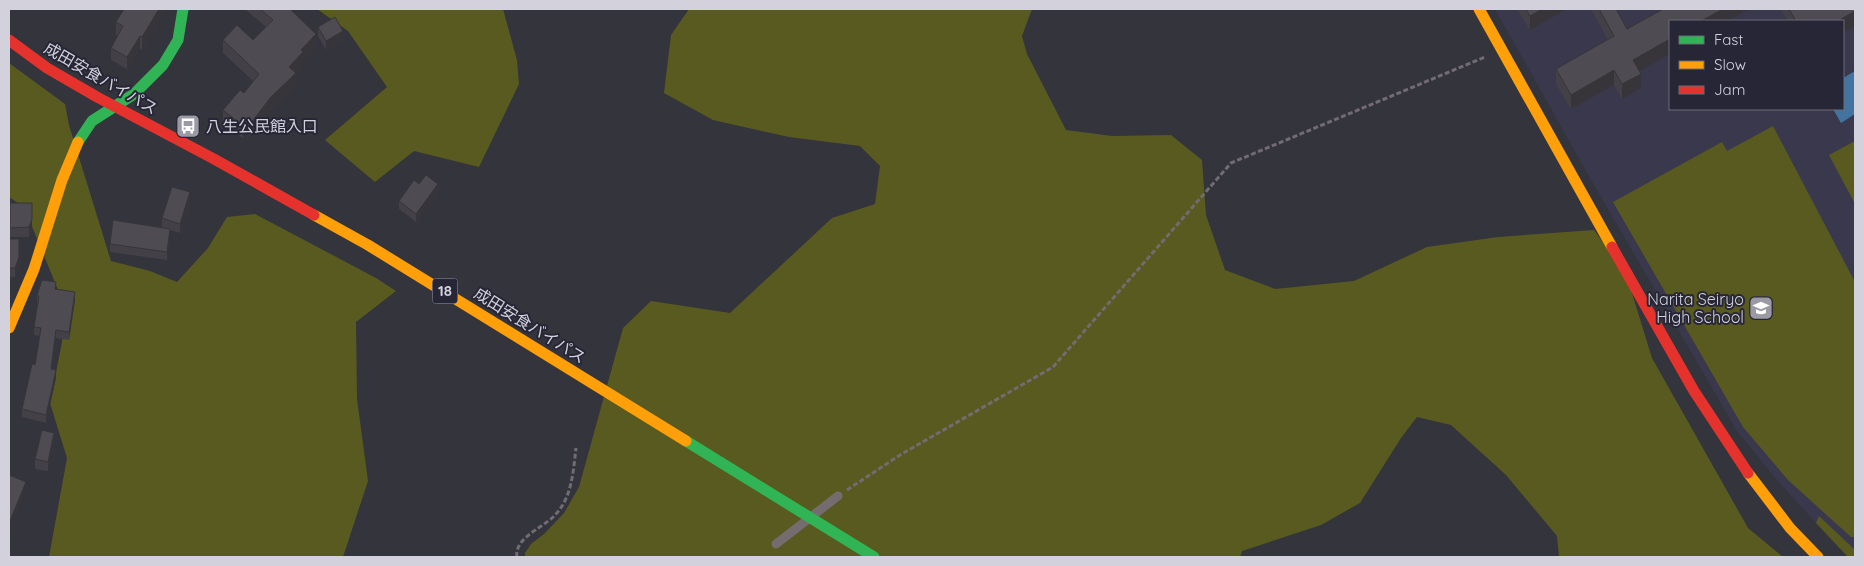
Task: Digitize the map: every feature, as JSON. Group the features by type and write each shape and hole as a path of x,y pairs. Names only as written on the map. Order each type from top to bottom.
{"street":[{"path":"9,328 38,259 70,158 86,128 97,116 117,106 167,62 175,49 180,34 183,9"},
{"path":"1479,9 1646,309 1704,408 1776,510 1818,557"},
{"name":"成田安食バイパス","path":"9,40 48,68 97,96 368,245 874,557"}],"lane":[{"path":"776,544 838,496"}],"path":[{"path":"838,496 900,455 1053,367 1231,164 1502,50"},
{"path":"517,557 519,546 526,538 553,517 567,497 571,485 576,448"}],"shaded area":[{"path":"317,9 503,9 517,60 519,84 479,167 414,151 375,182 325,140 387,87 348,31"},
{"path":"689,9 1032,9 1022,36 1027,54 1066,130 1112,136 1171,135 1202,160 1206,215 1225,270 1275,289 1354,281 1427,247 1498,237 1594,230 1626,274 1652,358 1748,528 1783,557 1559,557 1557,536 1506,475 1451,425 1417,417 1401,438 1360,503 1321,525 1242,551 1240,557 525,557 525,553 531,544 544,534 564,513 579,487 623,328 651,301 730,313 832,218 875,204 880,166 860,146 789,137 713,120 664,93 671,35"},
{"name":"Narita Seiryo High School","path":"1495,9 1855,9 1855,556 1848,557 1777,480 1737,431 1594,185"},
{"path":"9,63 65,104 69,125 111,261 150,271 177,282 208,248 227,217 255,214 376,278 396,291 356,322 357,399 368,481 343,557 49,557 67,458 50,403 62,342 63,302 24,207 9,197"},
{"path":"1773,126 1855,282 1855,537 1851,537 1788,480 1743,427 1613,202 1722,142 1727,151"},
{"path":"1855,141 1855,204 1829,155"},
{"path":"1819,516 1855,550 1855,557 1848,557 1816,523"}],"water":[{"path":"1855,71 1855,114 1841,123 1834,110 1844,110 1844,77"}],"building":[{"path":"124,9 159,9 127,57 111,48 123,26 116,22"},
{"path":"260,9 290,9 316,34 289,67 296,73 271,97 251,123 247,120 243,126 223,110 240,90 244,93 259,74 223,40 237,25 253,40 273,20"},
{"path":"1526,9 1542,9 1530,16"},
{"path":"1599,9 1616,9 1627,29 1663,9 1723,9 1703,20 1669,20 1669,40 1633,60 1641,74 1622,84 1614,70 1571,95 1556,69 1614,36"},
{"path":"1789,9 1855,9 1855,11 1840,20 1795,20"},
{"path":"335,17 343,31 326,41 318,27"},
{"path":"426,175 438,184 416,214 399,201 414,180 419,184"},
{"path":"172,187 190,192 180,224 162,218"},
{"path":"10,203 32,203 32,219 29,227 10,228"},
{"path":"113,220 170,229 167,252 110,244"},
{"path":"9,239 19,239 19,257 15,268 9,268"},
{"path":"42,280 56,282 55,289 75,292 69,332 56,330 51,369 56,370 46,415 22,409 32,364 35,365 41,328 34,327 39,296 37,295"},
{"path":"42,430 54,433 48,462 35,459"},
{"path":"9,475 26,482 10,521 9,521"}],"traffic: fast":[{"path":"78,142 92,121 134,94 163,65 178,40 183,9"},
{"path":"686,441 874,557"}],"traffic: slow":[{"path":"1479,9 1612,247"},
{"path":"9,328 34,269 62,180 78,142"},
{"path":"314,215 368,245 686,441"},
{"path":"1748,473 1790,528 1818,557"}],"traffic: jam":[{"path":"9,40 47,68 97,97 314,215"},
{"path":"1612,247 1694,391 1748,473"}],"place":[{"name":"八生公民館入口","path":"188,126"},
{"name":"Narita Seiryo High School","path":"1761,308"}]}
